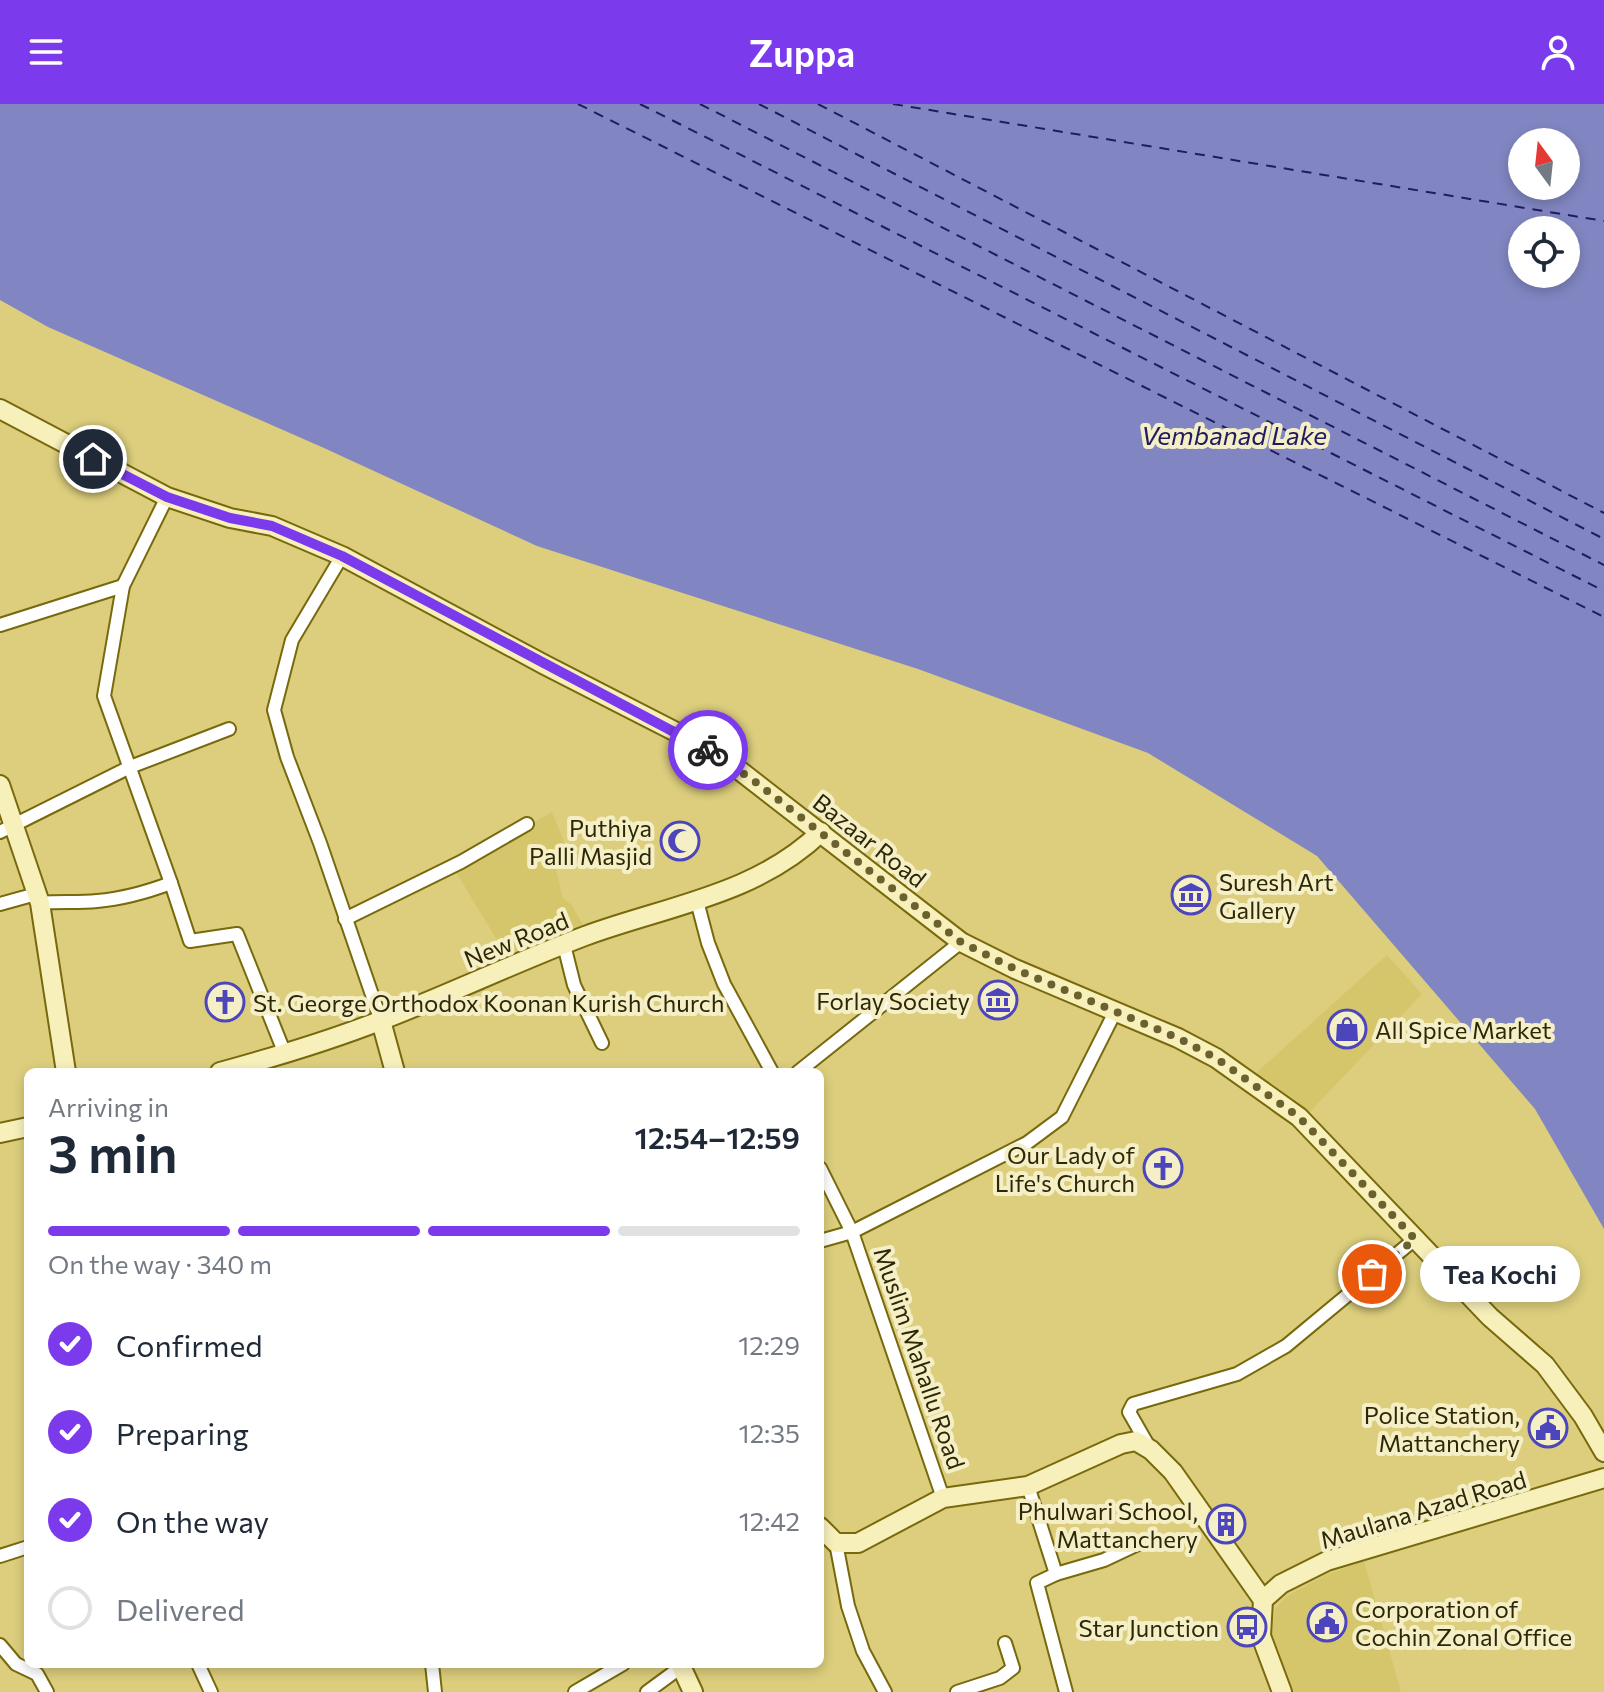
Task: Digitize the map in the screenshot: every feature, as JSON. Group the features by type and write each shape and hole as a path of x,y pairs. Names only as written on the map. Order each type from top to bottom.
{"street":[{"name":"Bazaar Road","path":"0,409 167,497 230,518 272,526 342,556 717,755 961,942 1178,1038 1216,1058 1299,1117 1490,1317 1545,1365 1583,1416 1604,1452"},
{"path":"167,497 123,586 104,696 190,941 237,934 285,1054"},
{"path":"342,556 292,640 274,710 287,757 381,1021 394,1068"},
{"path":"0,625 123,586"},
{"path":"8,829 130,767 229,729"},
{"path":"0,785 8,829 38,899 65,1068"},
{"path":"345,919 461,862 527,824"},
{"name":"New Road","path":"234,1068 381,1021 564,945 697,901 770,871 798,854 821,832"},
{"path":"0,904 38,899 95,902 146,892 171,883"},
{"path":"697,901 708,943 724,984 770,1068"},
{"path":"803,1068 961,942"},
{"path":"564,945 574,985 602,1043"},
{"path":"824,1241 852,1232 1027,1143 1062,1117 1115,1012"},
{"path":"0,1133 24,1128"},
{"name":"Muslim Mahallu Road","path":"824,1176 852,1232 943,1498 1028,1486 1121,1444 1136,1441 1151,1450"},
{"path":"1282,1692 1261,1636 1263,1600 1173,1472 1151,1450 1129,1412 1133,1404 1237,1374 1286,1346 1415,1239"},
{"name":"Maulana Azad Road","path":"1263,1600 1281,1584 1327,1561 1604,1478"},
{"path":"1028,1486 1056,1574"},
{"path":"824,1532 836,1543 858,1543 943,1498"},
{"path":"836,1543 848,1606 863,1651 885,1692"},
{"path":"1066,1692 1037,1583 1104,1560 1138,1544"},
{"path":"0,1556 24,1548"},
{"path":"957,1692 1000,1678 1013,1668 1005,1643"},
{"path":"0,1645 16,1664 24,1668"},
{"path":"24,1668 37,1674 47,1692"},
{"path":"200,1668 211,1692"},
{"path":"432,1668 435,1692"},
{"path":"575,1692 616,1668"},
{"path":"647,1692 676,1668"},
{"path":"681,1668 693,1692"}],"shaded area":[{"path":"552,812 565,844 552,853 563,899 572,905 583,925 509,960 454,869"},
{"name":"All Spice Market","path":"1387,955 1422,994 1304,1118 1256,1073"},
{"name":"Corporation of Cochin Zonal Office","path":"1364,1561 1401,1692 1290,1692 1272,1636 1275,1609 1287,1596 1326,1575"}],"water":[{"name":"Vembanad Lake","path":"0,104 1604,104 1604,1229 1535,1109 1317,856 1148,753 918,669 537,546 48,327 0,300"}],"ferry route":[{"path":"578,104 1604,617"},
{"path":"640,104 1604,591"},
{"path":"700,104 1604,565"},
{"path":"759,104 1604,539"},
{"path":"818,104 1604,513"},
{"path":"893,104 1604,221"}],"way so far":[{"path":"708,750 753,780 961,942 1015,969 1178,1038 1216,1058 1299,1117 1415,1239 1372,1274"}],"place":[{"name":"Puthiya Palli Masjid","path":"680,841"},
{"name":"Suresh Art Gallery","path":"1191,895"},
{"name":"Forlay Society","path":"998,1000"},
{"name":"St. George Orthodox Koonan Kurish Church","path":"225,1002"},
{"name":"All Spice Market","path":"1347,1029"},
{"name":"Our Lady of Life's Church","path":"1163,1168"},
{"name":"Tea Kochi","path":"1372,1274"},
{"name":"Police Station, Mattanchery","path":"1548,1428"},
{"name":"Phulwari School, Mattanchery","path":"1226,1524"},
{"name":"Corporation of Cochin Zonal Office","path":"1327,1622"},
{"name":"Star Junction","path":"1247,1627"}],"route":[{"path":"93,459 167,497 230,518 272,526 342,556 708,750"}]}
